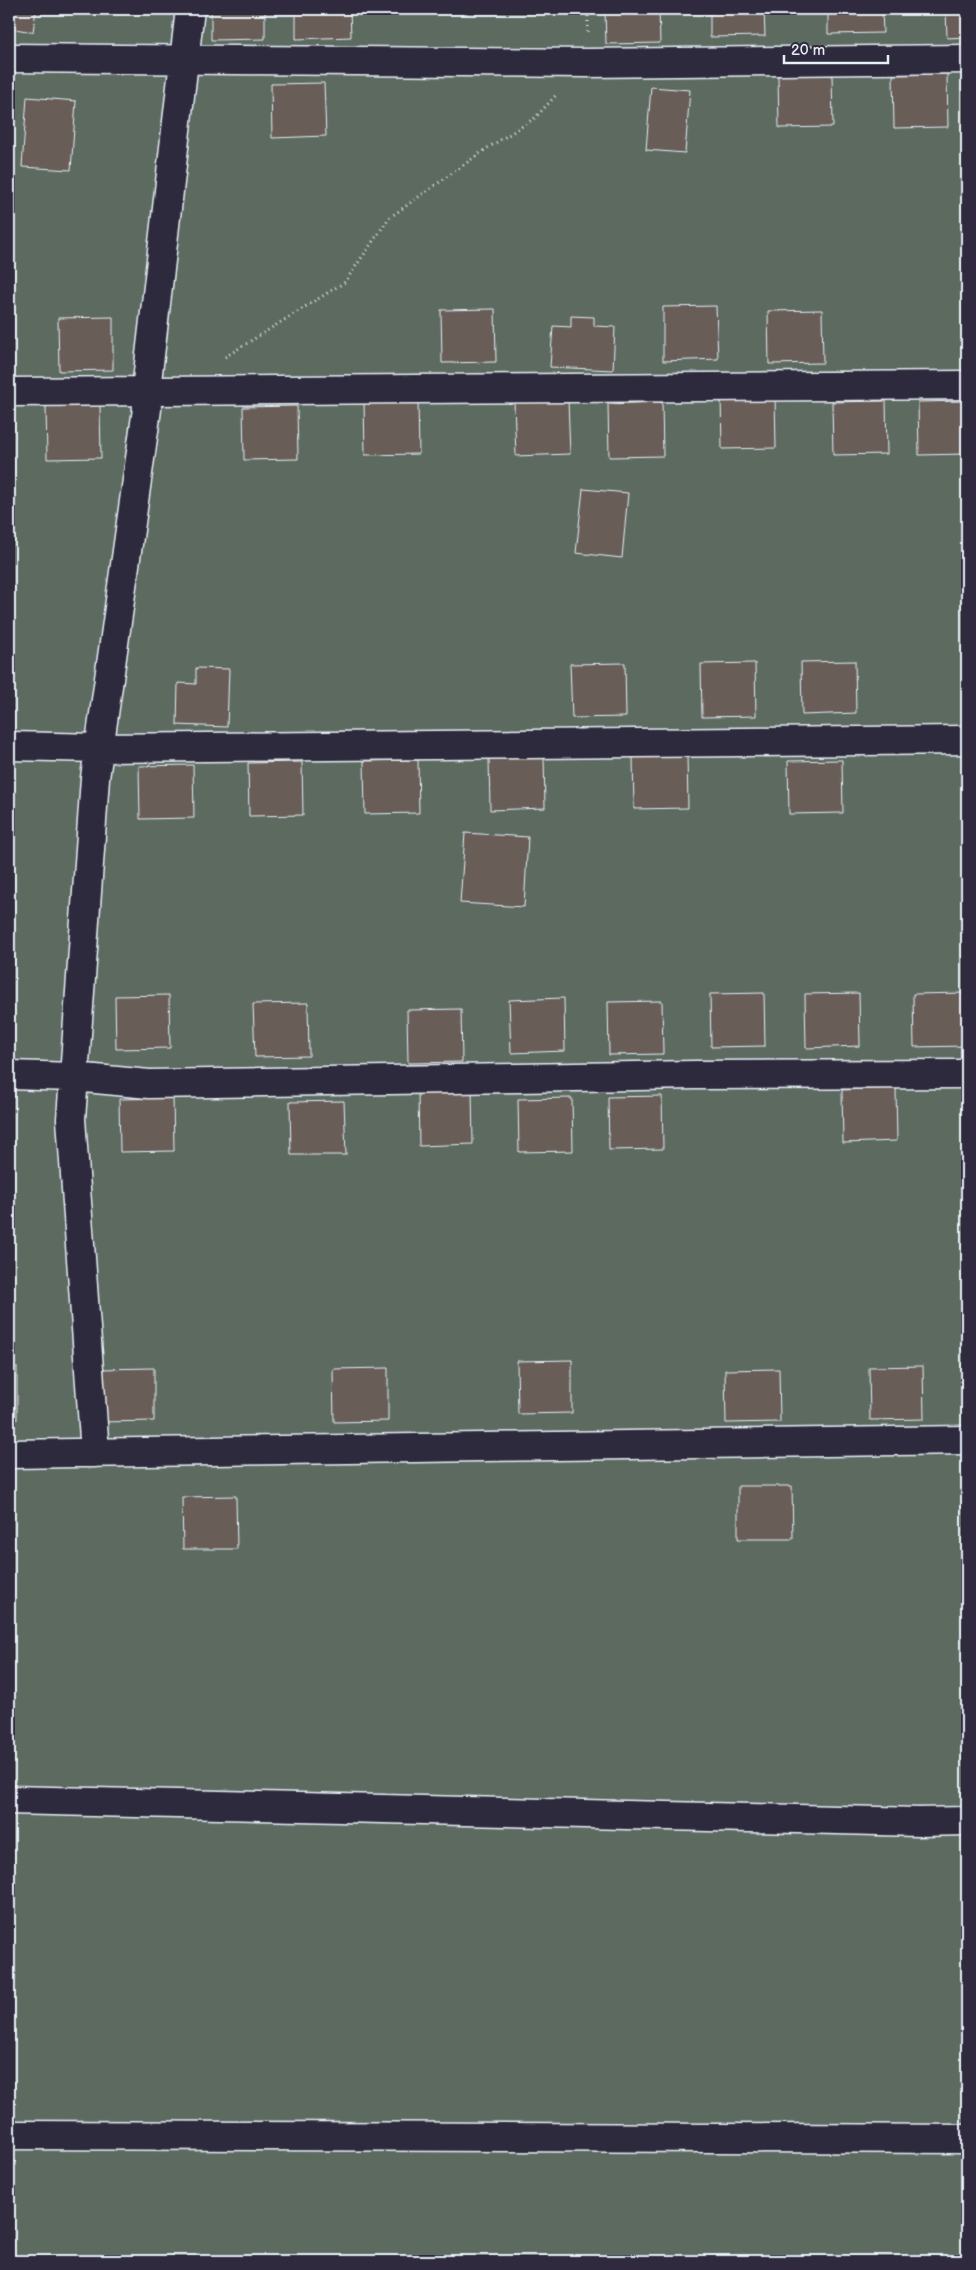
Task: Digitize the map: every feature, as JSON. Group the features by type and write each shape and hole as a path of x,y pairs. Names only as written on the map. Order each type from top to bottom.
{"street":[{"path":"95,1454 71,1119 94,778 147,409 146,390 186,58 190,9"},
{"path":"9,58 186,58 588,63 967,59"},
{"path":"9,392 967,385"},
{"path":"9,746 99,748 967,740"},
{"path":"9,1075 74,1077 149,1084 675,1076 967,1074"},
{"path":"9,1454 967,1440"},
{"path":"9,1800 919,1822 967,1821"},
{"path":"9,2135 967,2139"}],"path":[{"path":"219,362 345,282 389,218 486,149 535,118 588,63 588,9"}],"green space":[{"path":"9,9 967,9 967,2261 9,2261"}],"building":[{"path":"9,9 36,9 33,32 9,28"},
{"path":"211,9 265,9 265,39 211,40"},
{"path":"296,9 350,9 351,37 296,39"},
{"path":"605,9 659,9 660,43 606,44"},
{"path":"710,9 764,9 765,36 710,37"},
{"path":"828,9 882,9 883,33 828,34"},
{"path":"946,9 967,9 967,37 947,38"},
{"path":"832,74 833,127 779,128 778,75"},
{"path":"947,74 948,127 894,128 893,75"},
{"path":"324,83 326,136 272,138 271,84"},
{"path":"651,87 690,90 685,153 646,150"},
{"path":"27,97 76,101 71,170 22,167"},
{"path":"716,306 718,359 663,361 663,307"},
{"path":"495,309 496,362 442,363 441,310"},
{"path":"822,310 823,363 769,364 768,311"},
{"path":"964,310 967,310 967,363 965,363"},
{"path":"571,316 594,317 594,326 615,327 613,370 550,367 553,326 571,327"},
{"path":"113,317 113,370 59,371 58,318"},
{"path":"775,395 776,448 722,449 721,396"},
{"path":"418,401 419,454 365,455 364,402"},
{"path":"568,401 570,454 516,456 514,402"},
{"path":"886,401 887,454 833,455 832,402"},
{"path":"967,401 967,454 919,455 918,402"},
{"path":"662,402 663,456 609,457 608,404"},
{"path":"100,405 101,458 47,459 46,406"},
{"path":"297,406 298,459 244,460 243,407"},
{"path":"583,489 628,493 622,558 576,553"},
{"path":"855,661 856,713 802,715 801,662"},
{"path":"625,663 626,717 572,718 570,664"},
{"path":"755,663 756,716 702,717 701,664"},
{"path":"196,668 229,669 227,727 177,725 178,683 196,684"},
{"path":"544,755 545,808 490,810 489,757"},
{"path":"687,755 688,808 634,809 633,756"},
{"path":"418,760 419,813 365,814 364,761"},
{"path":"842,760 843,813 789,814 788,761"},
{"path":"302,762 303,815 249,816 248,763"},
{"path":"193,765 194,818 140,819 139,766"},
{"path":"465,833 528,837 524,907 460,903"},
{"path":"764,993 765,1046 711,1047 710,994"},
{"path":"859,993 860,1046 806,1048 805,994"},
{"path":"967,993 967,1046 914,1047 913,994"},
{"path":"169,995 170,1048 116,1049 115,996"},
{"path":"564,998 565,1051 511,1053 509,1000"},
{"path":"662,1001 663,1054 609,1055 608,1002"},
{"path":"308,1003 309,1056 255,1057 253,1004"},
{"path":"461,1009 462,1062 408,1063 407,1010"},
{"path":"896,1088 897,1141 843,1143 842,1090"},
{"path":"472,1091 473,1144 419,1146 418,1093"},
{"path":"662,1096 663,1149 609,1150 608,1097"},
{"path":"173,1098 174,1151 120,1152 119,1099"},
{"path":"572,1098 573,1151 519,1152 518,1099"},
{"path":"344,1101 346,1155 291,1155 290,1102"},
{"path":"572,1360 572,1413 518,1414 517,1361"},
{"path":"923,1366 924,1419 870,1420 869,1367"},
{"path":"17,1367 17,1420 9,1421 9,1368"},
{"path":"154,1368 154,1421 100,1422 100,1369"},
{"path":"388,1368 388,1421 334,1422 333,1369"},
{"path":"779,1369 780,1422 726,1423 725,1370"},
{"path":"738,1486 792,1486 793,1539 738,1539"},
{"path":"236,1496 237,1549 183,1549 182,1497"}]}
